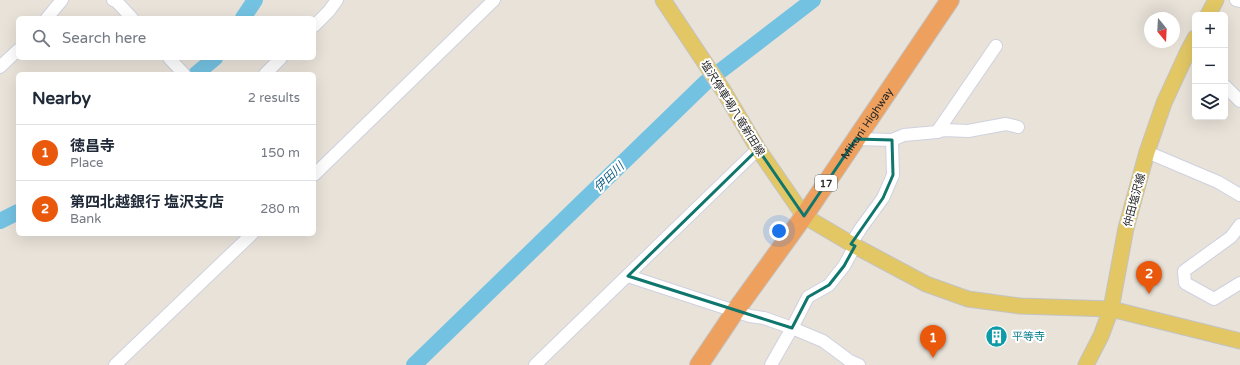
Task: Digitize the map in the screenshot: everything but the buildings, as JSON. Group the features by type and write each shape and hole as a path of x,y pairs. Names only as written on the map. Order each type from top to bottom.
{"highway":[{"name":"Mikuni Highway","path":"699,365 736,310 804,216 950,0"}],"main road":[{"name":"塩沢停車場八竜新田線","path":"663,0 723,90 758,149 804,216"},
{"path":"1210,12 1216,0"},
{"name":"仲田塩沢線","path":"1086,365 1102,336 1111,309 1126,228 1147,152 1164,103 1192,51"},
{"path":"804,216 853,245 926,284 968,299 1020,306 1111,309 1240,341"}],"street":[{"path":"49,16 62,0"},
{"path":"113,0 116,1 130,16"},
{"path":"316,24 329,11 337,0"},
{"path":"316,172 494,0"},
{"path":"1236,0 1240,2"},
{"path":"937,132 996,46"},
{"path":"0,67 16,52"},
{"path":"267,72 279,60"},
{"path":"1228,89 1240,101"},
{"path":"856,139 892,140 904,136 944,130 968,131 1006,124 1018,127"},
{"path":"771,365 808,297 829,285 844,266 861,228 882,198 893,175 892,140"},
{"path":"535,365 758,149"},
{"path":"1147,152 1218,182 1240,195"},
{"path":"1240,225 1231,237 1184,271 1185,283 1214,299 1240,283"},
{"path":"115,365 250,236"},
{"path":"628,276 736,310 750,316 764,318 792,328 823,341 850,361 859,365"}],"highlighted area":[{"path":"856,139 892,140 893,175 883,198 851,244 855,246 844,266 829,285 808,297 792,328 628,276 758,149 804,216"}],"waterway":[{"path":"244,16 255,0"},
{"name":"伊田川","path":"414,365 706,82 813,0"},
{"path":"198,72 213,60"},
{"path":"0,221 16,213"}],"place":[{"name":"第四北越銀行 塩沢支店","path":"1149,294"},
{"name":"平等寺","path":"997,336"},
{"name":"徳昌寺","path":"933,358"}]}
